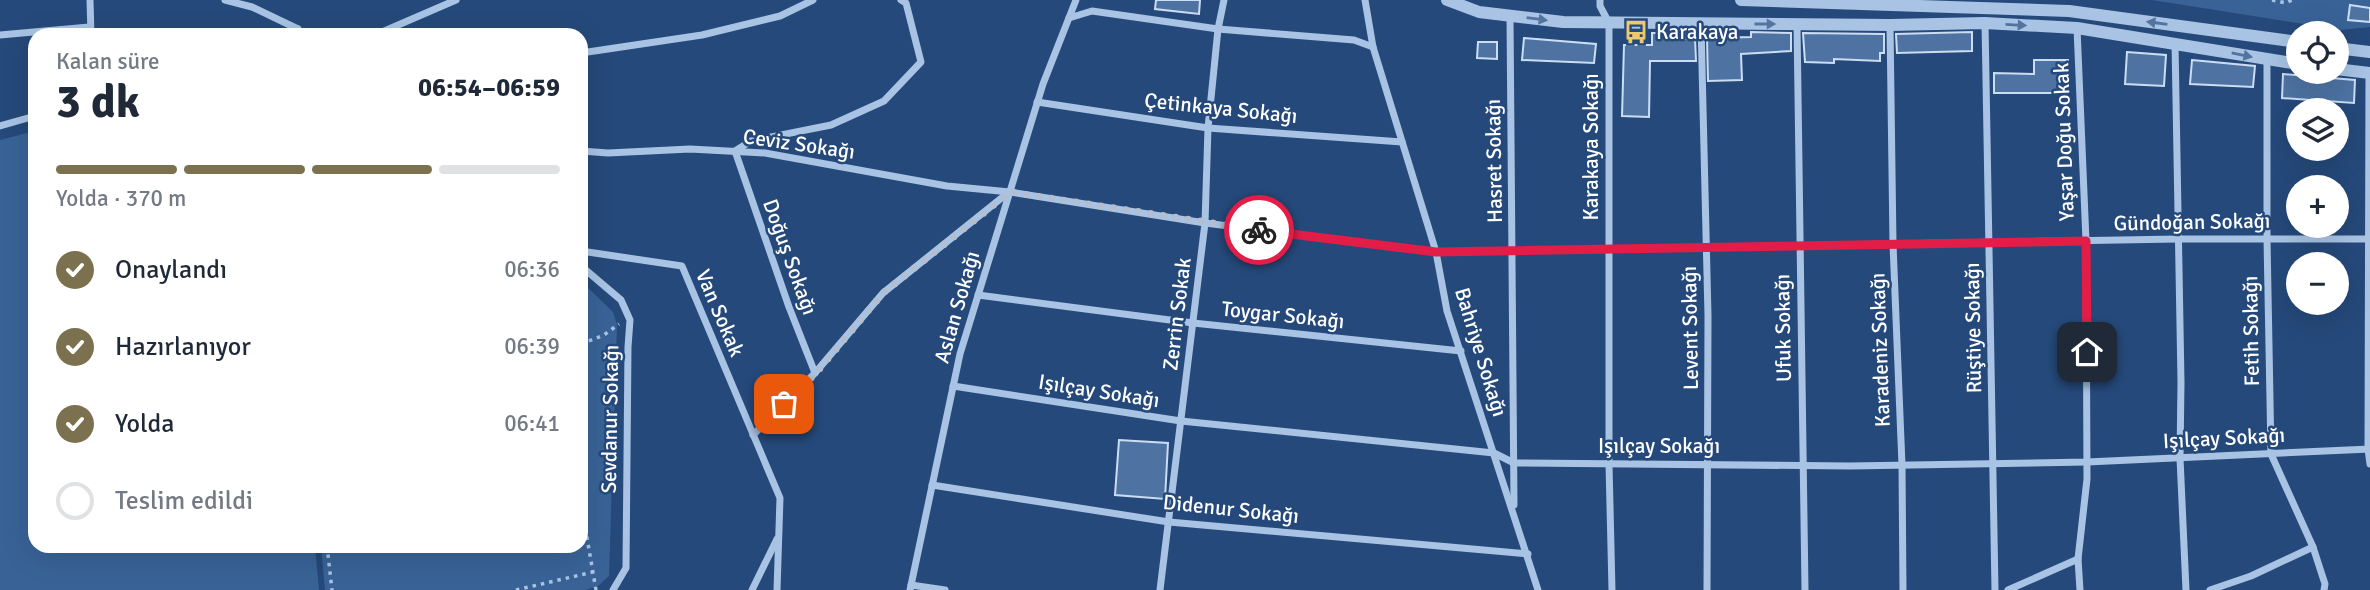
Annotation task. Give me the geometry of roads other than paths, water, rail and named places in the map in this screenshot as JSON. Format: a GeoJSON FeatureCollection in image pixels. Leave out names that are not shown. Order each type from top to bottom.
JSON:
{"type":"FeatureCollection","features":[{"type":"Feature","properties":{"kind":"street"},"geometry":{"type":"LineString","coordinates":[[90,0],[90,28]]}},
{"type":"Feature","properties":{"kind":"street"},"geometry":{"type":"LineString","coordinates":[[225,0],[253,7],[292,28]]}},
{"type":"Feature","properties":{"kind":"street"},"geometry":{"type":"LineString","coordinates":[[391,28],[456,0]]}},
{"type":"Feature","properties":{"kind":"street"},"geometry":{"type":"LineString","coordinates":[[588,52],[702,35],[780,16],[813,0]]}},
{"type":"Feature","properties":{"kind":"street"},"geometry":{"type":"LineString","coordinates":[[734,151],[751,141],[831,125],[884,101],[921,62],[905,3],[901,0]]}},
{"type":"Feature","properties":{"kind":"street","name":"Aslan Sokağı"},"geometry":{"type":"LineString","coordinates":[[911,588],[960,354],[1037,102],[1076,0]]}},
{"type":"Feature","properties":{"kind":"street","name":"Zerrin Sokak"},"geometry":{"type":"LineString","coordinates":[[1160,590],[1205,223],[1208,128],[1218,29],[1224,0]]}},
{"type":"Feature","properties":{"kind":"street","name":"Bahriye Sokağı"},"geometry":{"type":"LineString","coordinates":[[1365,0],[1373,47],[1436,252],[1447,311],[1538,590]]}},
{"type":"Feature","properties":{"kind":"street"},"geometry":{"type":"LineString","coordinates":[[1447,0],[1479,12],[1563,22],[1890,25],[1985,23],[2077,28],[2286,62]]}},
{"type":"Feature","properties":{"kind":"street","name":"Karakaya Sokağı"},"geometry":{"type":"LineString","coordinates":[[1600,0],[1608,23],[1609,464],[1612,590]]}},
{"type":"Feature","properties":{"kind":"street"},"geometry":{"type":"LineString","coordinates":[[1741,0],[2069,11],[2286,40]]}},
{"type":"Feature","properties":{"kind":"street"},"geometry":{"type":"LineString","coordinates":[[1069,18],[1093,11],[1218,29],[1353,40],[1373,47]]}},
{"type":"Feature","properties":{"kind":"street","name":"Hasret Sokağı"},"geometry":{"type":"LineString","coordinates":[[1510,16],[1515,515]]}},
{"type":"Feature","properties":{"kind":"street","name":"Levent Sokağı"},"geometry":{"type":"LineString","coordinates":[[1701,23],[1706,248],[1707,590]]}},
{"type":"Feature","properties":{"kind":"street","name":"Rüştiye Sokağı"},"geometry":{"type":"LineString","coordinates":[[1985,23],[1995,590]]}},
{"type":"Feature","properties":{"kind":"street","name":"Ufuk Sokağı"},"geometry":{"type":"LineString","coordinates":[[1797,24],[1805,590]]}},
{"type":"Feature","properties":{"kind":"street","name":"Karadeniz Sokağı"},"geometry":{"type":"LineString","coordinates":[[1890,25],[1903,590]]}},
{"type":"Feature","properties":{"kind":"street","name":"Yaşar Doğu Sokak"},"geometry":{"type":"LineString","coordinates":[[2077,28],[2086,241],[2087,462],[2078,559],[2080,590]]}},
{"type":"Feature","properties":{"kind":"street"},"geometry":{"type":"LineString","coordinates":[[0,35],[28,34]]}},
{"type":"Feature","properties":{"kind":"street"},"geometry":{"type":"LineString","coordinates":[[2175,43],[2180,458],[2186,590]]}},
{"type":"Feature","properties":{"kind":"street"},"geometry":{"type":"LineString","coordinates":[[2349,50],[2370,52]]}},
{"type":"Feature","properties":{"kind":"street","name":"Fetih Sokağı"},"geometry":{"type":"LineString","coordinates":[[2267,60],[2271,454],[2313,547],[2325,584],[2324,590]]}},
{"type":"Feature","properties":{"kind":"street"},"geometry":{"type":"LineString","coordinates":[[2349,71],[2369,73],[2370,464]]}},
{"type":"Feature","properties":{"kind":"street","name":"Çetinkaya Sokağı"},"geometry":{"type":"LineString","coordinates":[[1037,102],[1208,128],[1402,142]]}},
{"type":"Feature","properties":{"kind":"street"},"geometry":{"type":"LineString","coordinates":[[0,125],[28,118]]}},
{"type":"Feature","properties":{"kind":"street","name":"Ceviz Sokağı"},"geometry":{"type":"LineString","coordinates":[[588,152],[690,149],[765,153],[947,186],[1010,192]]}},
{"type":"Feature","properties":{"kind":"street","name":"Doğuş Sokağı"},"geometry":{"type":"LineString","coordinates":[[734,151],[789,307],[816,373]]}},
{"type":"Feature","properties":{"kind":"street"},"geometry":{"type":"LineString","coordinates":[[753,435],[816,373],[883,293],[1010,192]]}},
{"type":"Feature","properties":{"kind":"street","name":"Gündoğan Sokağı"},"geometry":{"type":"LineString","coordinates":[[1010,192],[1205,223],[1436,252],[2178,239],[2369,239]]}},
{"type":"Feature","properties":{"kind":"street","name":"Van Sokak"},"geometry":{"type":"LineString","coordinates":[[588,252],[682,266],[780,498],[778,590]]}},
{"type":"Feature","properties":{"kind":"street","name":"Sevdanur Sokağı"},"geometry":{"type":"LineString","coordinates":[[588,272],[621,300],[630,320],[626,568],[613,590]]}},
{"type":"Feature","properties":{"kind":"street","name":"Toygar Sokağı"},"geometry":{"type":"LineString","coordinates":[[978,295],[1193,324],[1461,351]]}},
{"type":"Feature","properties":{"kind":"street","name":"Işılçay Sokağı"},"geometry":{"type":"LineString","coordinates":[[953,386],[1181,421],[1494,453],[1514,463],[1992,464],[2369,449]]}},
{"type":"Feature","properties":{"kind":"street","name":"Didenur Sokağı"},"geometry":{"type":"LineString","coordinates":[[932,485],[1169,522],[1528,554]]}},
{"type":"Feature","properties":{"kind":"street"},"geometry":{"type":"LineString","coordinates":[[752,590],[779,535]]}},
{"type":"Feature","properties":{"kind":"street"},"geometry":{"type":"LineString","coordinates":[[2210,590],[2251,576],[2313,547]]}},
{"type":"Feature","properties":{"kind":"street"},"geometry":{"type":"LineString","coordinates":[[2008,590],[2078,559]]}},
{"type":"Feature","properties":{"kind":"street"},"geometry":{"type":"LineString","coordinates":[[911,588],[945,590]]}},
{"type":"Feature","properties":{"kind":"place","name":"Karakaya"},"geometry":{"type":"Point","coordinates":[1636,32]}}]}
